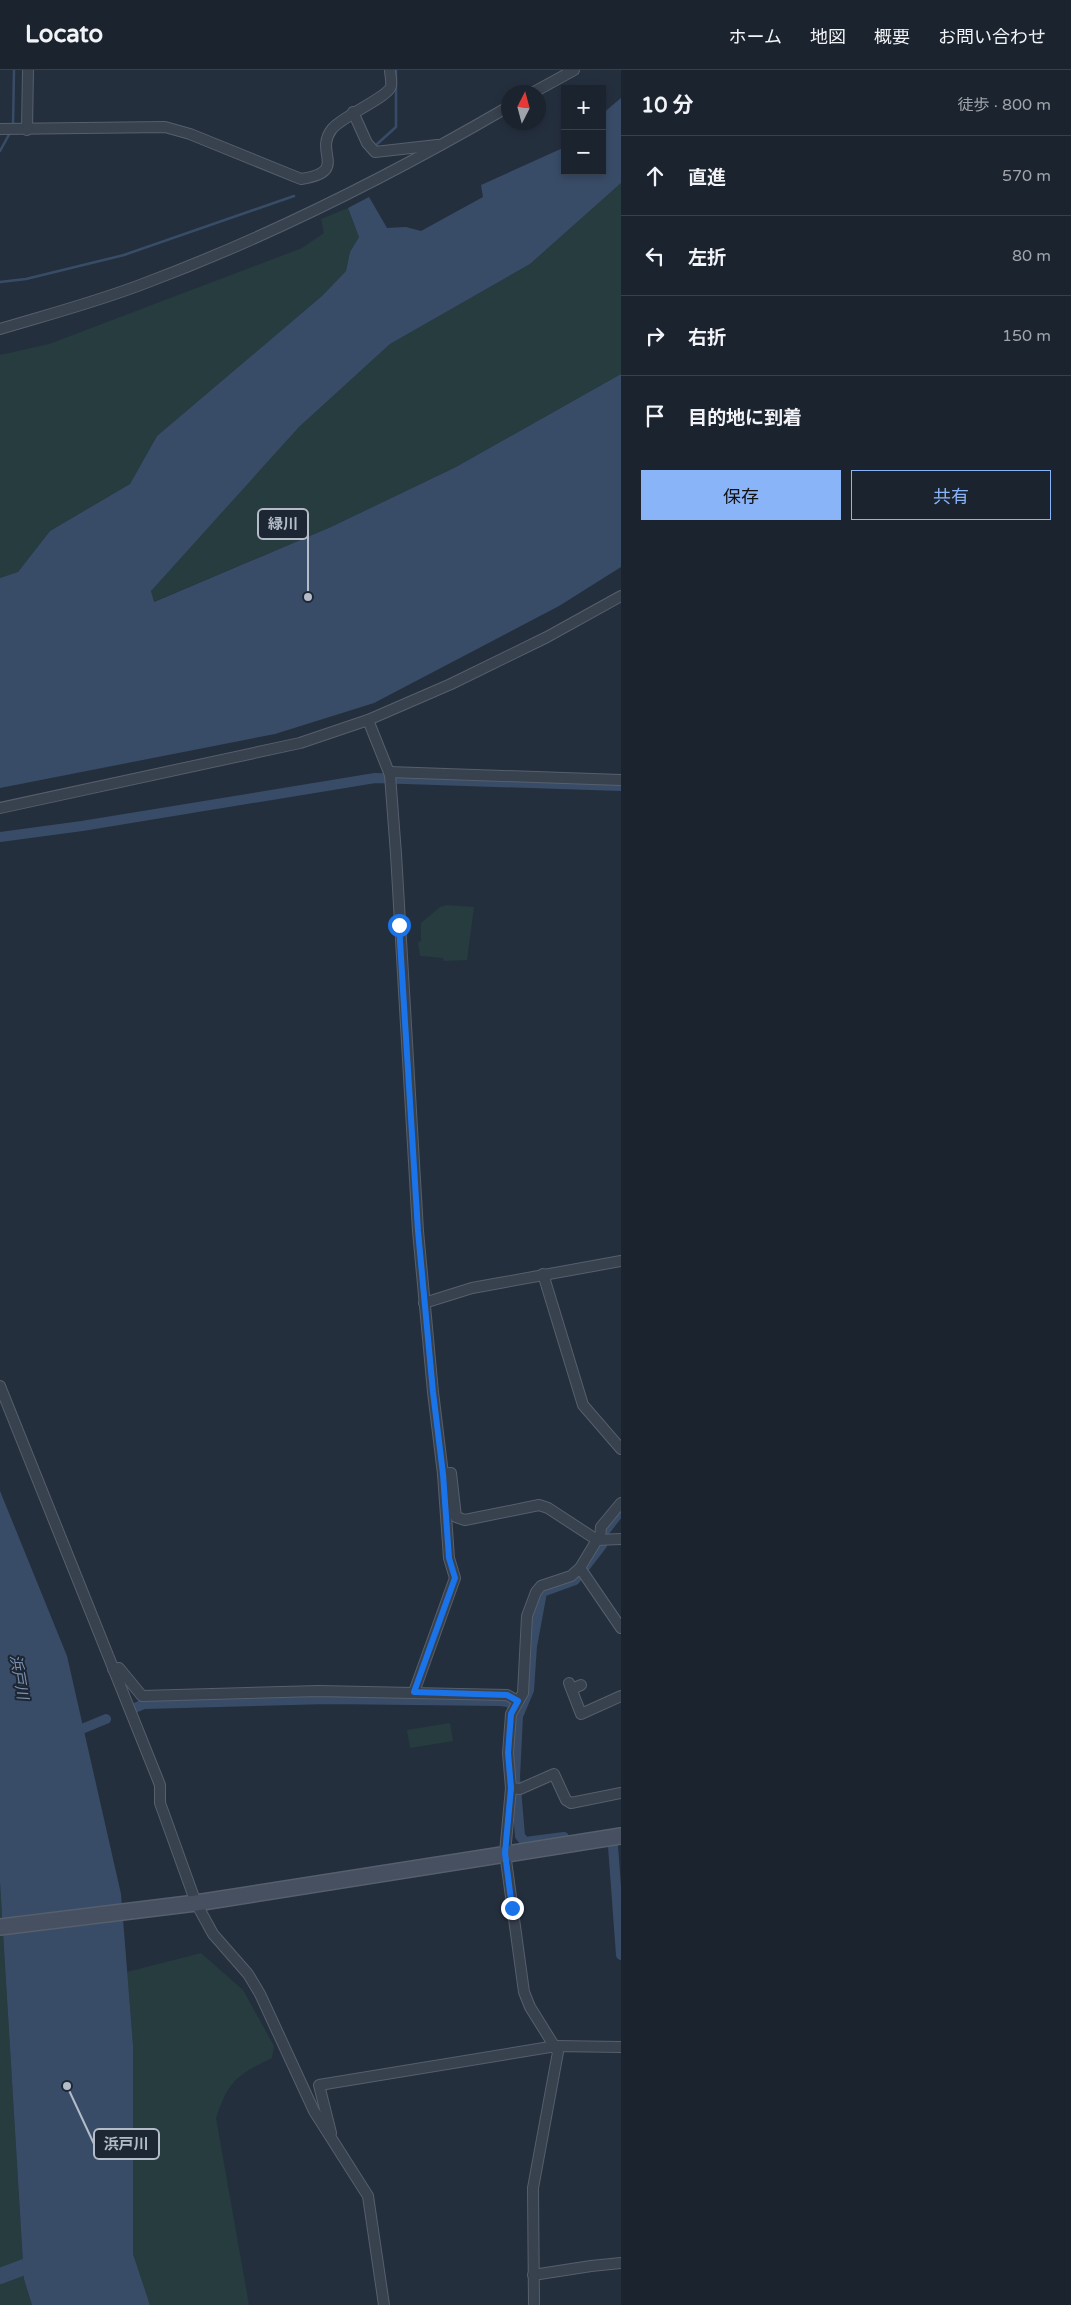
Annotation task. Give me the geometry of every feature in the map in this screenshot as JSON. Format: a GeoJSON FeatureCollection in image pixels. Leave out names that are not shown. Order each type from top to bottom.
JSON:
{"type":"FeatureCollection","features":[{"type":"Feature","properties":{"kind":"street"},"geometry":{"type":"LineString","coordinates":[[27,130],[28,70]]}},
{"type":"Feature","properties":{"kind":"street"},"geometry":{"type":"LineString","coordinates":[[0,129],[165,127],[301,179],[315,177],[327,170],[329,163],[325,146],[332,129],[352,112],[387,93],[391,87],[390,70]]}},
{"type":"Feature","properties":{"kind":"street"},"geometry":{"type":"LineString","coordinates":[[546,85],[574,70]]}},
{"type":"Feature","properties":{"kind":"street"},"geometry":{"type":"LineString","coordinates":[[0,329],[147,283],[240,245],[372,183],[501,111]]}},
{"type":"Feature","properties":{"kind":"street"},"geometry":{"type":"LineString","coordinates":[[352,112],[367,143],[374,152],[445,143]]}},
{"type":"Feature","properties":{"kind":"street"},"geometry":{"type":"LineString","coordinates":[[0,808],[300,743],[368,720],[451,684],[548,637],[621,596]]}},
{"type":"Feature","properties":{"kind":"street"},"geometry":{"type":"LineString","coordinates":[[368,720],[390,777],[413,1160],[424,1303],[443,1474],[449,1558],[455,1581],[414,1692]]}},
{"type":"Feature","properties":{"kind":"street"},"geometry":{"type":"LineString","coordinates":[[390,777],[621,780]]}},
{"type":"Feature","properties":{"kind":"street"},"geometry":{"type":"LineString","coordinates":[[424,1303],[472,1288],[621,1261]]}},
{"type":"Feature","properties":{"kind":"street"},"geometry":{"type":"LineString","coordinates":[[542,1274],[583,1405],[621,1449]]}},
{"type":"Feature","properties":{"kind":"street"},"geometry":{"type":"LineString","coordinates":[[0,1386],[160,1784],[160,1803],[190,1903],[213,1934],[248,1974],[260,1994],[314,2111],[368,2196],[384,2305]]}},
{"type":"Feature","properties":{"kind":"street"},"geometry":{"type":"LineString","coordinates":[[443,1474],[451,1473],[456,1516],[465,1520],[539,1506],[548,1508],[599,1539],[621,1539]]}},
{"type":"Feature","properties":{"kind":"street"},"geometry":{"type":"LineString","coordinates":[[534,2305],[533,2188],[558,2052],[530,2007],[524,1992],[505,1853],[515,1788],[508,1753],[511,1714],[523,1693],[528,1616],[536,1592],[540,1586],[583,1570],[599,1539],[601,1527],[621,1503]]}},
{"type":"Feature","properties":{"kind":"street"},"geometry":{"type":"LineString","coordinates":[[583,1570],[621,1628]]}},
{"type":"Feature","properties":{"kind":"street"},"geometry":{"type":"LineString","coordinates":[[113,1669],[119,1668],[142,1696],[319,1691],[414,1692],[507,1695],[516,1705]]}},
{"type":"Feature","properties":{"kind":"street"},"geometry":{"type":"LineString","coordinates":[[574,1686],[581,1714],[621,1696]]}},
{"type":"Feature","properties":{"kind":"street"},"geometry":{"type":"LineString","coordinates":[[515,1788],[554,1774],[566,1800],[571,1802],[621,1793]]}},
{"type":"Feature","properties":{"kind":"street"},"geometry":{"type":"LineString","coordinates":[[0,1927],[190,1903],[621,1836]]}},
{"type":"Feature","properties":{"kind":"street"},"geometry":{"type":"LineString","coordinates":[[332,2141],[319,2085],[556,2046],[621,2047]]}},
{"type":"Feature","properties":{"kind":"street"},"geometry":{"type":"LineString","coordinates":[[533,2276],[621,2263]]}},
{"type":"Feature","properties":{"kind":"green space"},"geometry":{"type":"Polygon","coordinates":[[[621,183],[621,374],[456,467],[331,527],[153,602],[151,590],[299,427],[390,344],[530,264],[621,183]]]}},
{"type":"Feature","properties":{"kind":"green space"},"geometry":{"type":"Polygon","coordinates":[[[348,208],[359,237],[350,252],[346,271],[322,296],[157,436],[130,484],[50,531],[18,572],[0,578],[0,355],[49,344],[302,248],[324,233],[321,219],[348,208]]]}},
{"type":"Feature","properties":{"kind":"green space"},"geometry":{"type":"Polygon","coordinates":[[[447,905],[474,907],[467,960],[444,961],[443,958],[420,956],[418,942],[421,941],[421,923],[440,907],[447,905]]]}},
{"type":"Feature","properties":{"kind":"green space"},"geometry":{"type":"Polygon","coordinates":[[[450,1723],[453,1741],[410,1748],[407,1730],[450,1723]]]}},
{"type":"Feature","properties":{"kind":"green space"},"geometry":{"type":"Polygon","coordinates":[[[0,1882],[24,2279],[32,2305],[0,2305],[0,1882]]]}},
{"type":"Feature","properties":{"kind":"green space"},"geometry":{"type":"Polygon","coordinates":[[[201,1953],[243,1990],[274,2046],[272,2058],[242,2074],[230,2087],[216,2118],[249,2305],[150,2305],[133,2254],[133,2045],[127,1972],[201,1953]]]}},
{"type":"Feature","properties":{"kind":"water"},"geometry":{"type":"Polygon","coordinates":[[[621,98],[621,183],[530,264],[390,344],[299,427],[151,591],[154,602],[331,527],[456,467],[621,374],[621,567],[559,606],[374,703],[275,734],[0,788],[0,578],[18,572],[50,531],[130,484],[157,436],[322,296],[346,271],[350,252],[359,237],[348,208],[369,197],[387,228],[406,227],[421,231],[483,197],[481,185],[561,149],[561,175],[606,175],[606,111],[621,98]]]}},
{"type":"Feature","properties":{"kind":"water"},"geometry":{"type":"Polygon","coordinates":[[[0,1491],[67,1656],[121,1894],[133,2045],[133,2254],[150,2305],[32,2305],[24,2279],[0,1882],[0,1491]]]}},
{"type":"Feature","properties":{"kind":"waterway"},"geometry":{"type":"LineString","coordinates":[[13,126],[14,70]]}},
{"type":"Feature","properties":{"kind":"waterway"},"geometry":{"type":"LineString","coordinates":[[376,145],[396,127],[396,70]]}},
{"type":"Feature","properties":{"kind":"waterway"},"geometry":{"type":"LineString","coordinates":[[0,151],[11,131]]}},
{"type":"Feature","properties":{"kind":"waterway"},"geometry":{"type":"LineString","coordinates":[[0,282],[26,279],[124,255],[294,196]]}},
{"type":"Feature","properties":{"kind":"waterway"},"geometry":{"type":"LineString","coordinates":[[0,837],[82,826],[375,778],[621,786]]}},
{"type":"Feature","properties":{"kind":"waterway"},"geometry":{"type":"LineString","coordinates":[[605,1531],[621,1510]]}},
{"type":"Feature","properties":{"kind":"waterway"},"geometry":{"type":"LineString","coordinates":[[564,1837],[525,1842],[520,1836],[515,1777],[518,1716],[529,1690],[532,1646],[542,1592],[575,1580],[602,1545]]}},
{"type":"Feature","properties":{"kind":"waterway"},"geometry":{"type":"LineString","coordinates":[[137,1707],[144,1704],[328,1699],[500,1701],[508,1702],[520,1711]]}},
{"type":"Feature","properties":{"kind":"waterway"},"geometry":{"type":"LineString","coordinates":[[72,1733],[106,1719]]}},
{"type":"Feature","properties":{"kind":"waterway"},"geometry":{"type":"LineString","coordinates":[[613,1846],[621,1955]]}},
{"type":"Feature","properties":{"kind":"waterway"},"geometry":{"type":"LineString","coordinates":[[0,2276],[43,2260]]}},
{"type":"Feature","properties":{"kind":"place","name":"緑川"},"geometry":{"type":"Point","coordinates":[308,597]}},
{"type":"Feature","properties":{"kind":"place","name":"浜戸川"},"geometry":{"type":"Point","coordinates":[67,2086]}},
{"type":"Feature","properties":{"kind":"route"},"geometry":{"type":"LineString","coordinates":[[399,925],[418,1231],[433,1392],[443,1474],[449,1558],[455,1578],[414,1692],[507,1695],[518,1701],[511,1714],[508,1753],[511,1788],[505,1853],[512,1908]]}}]}
